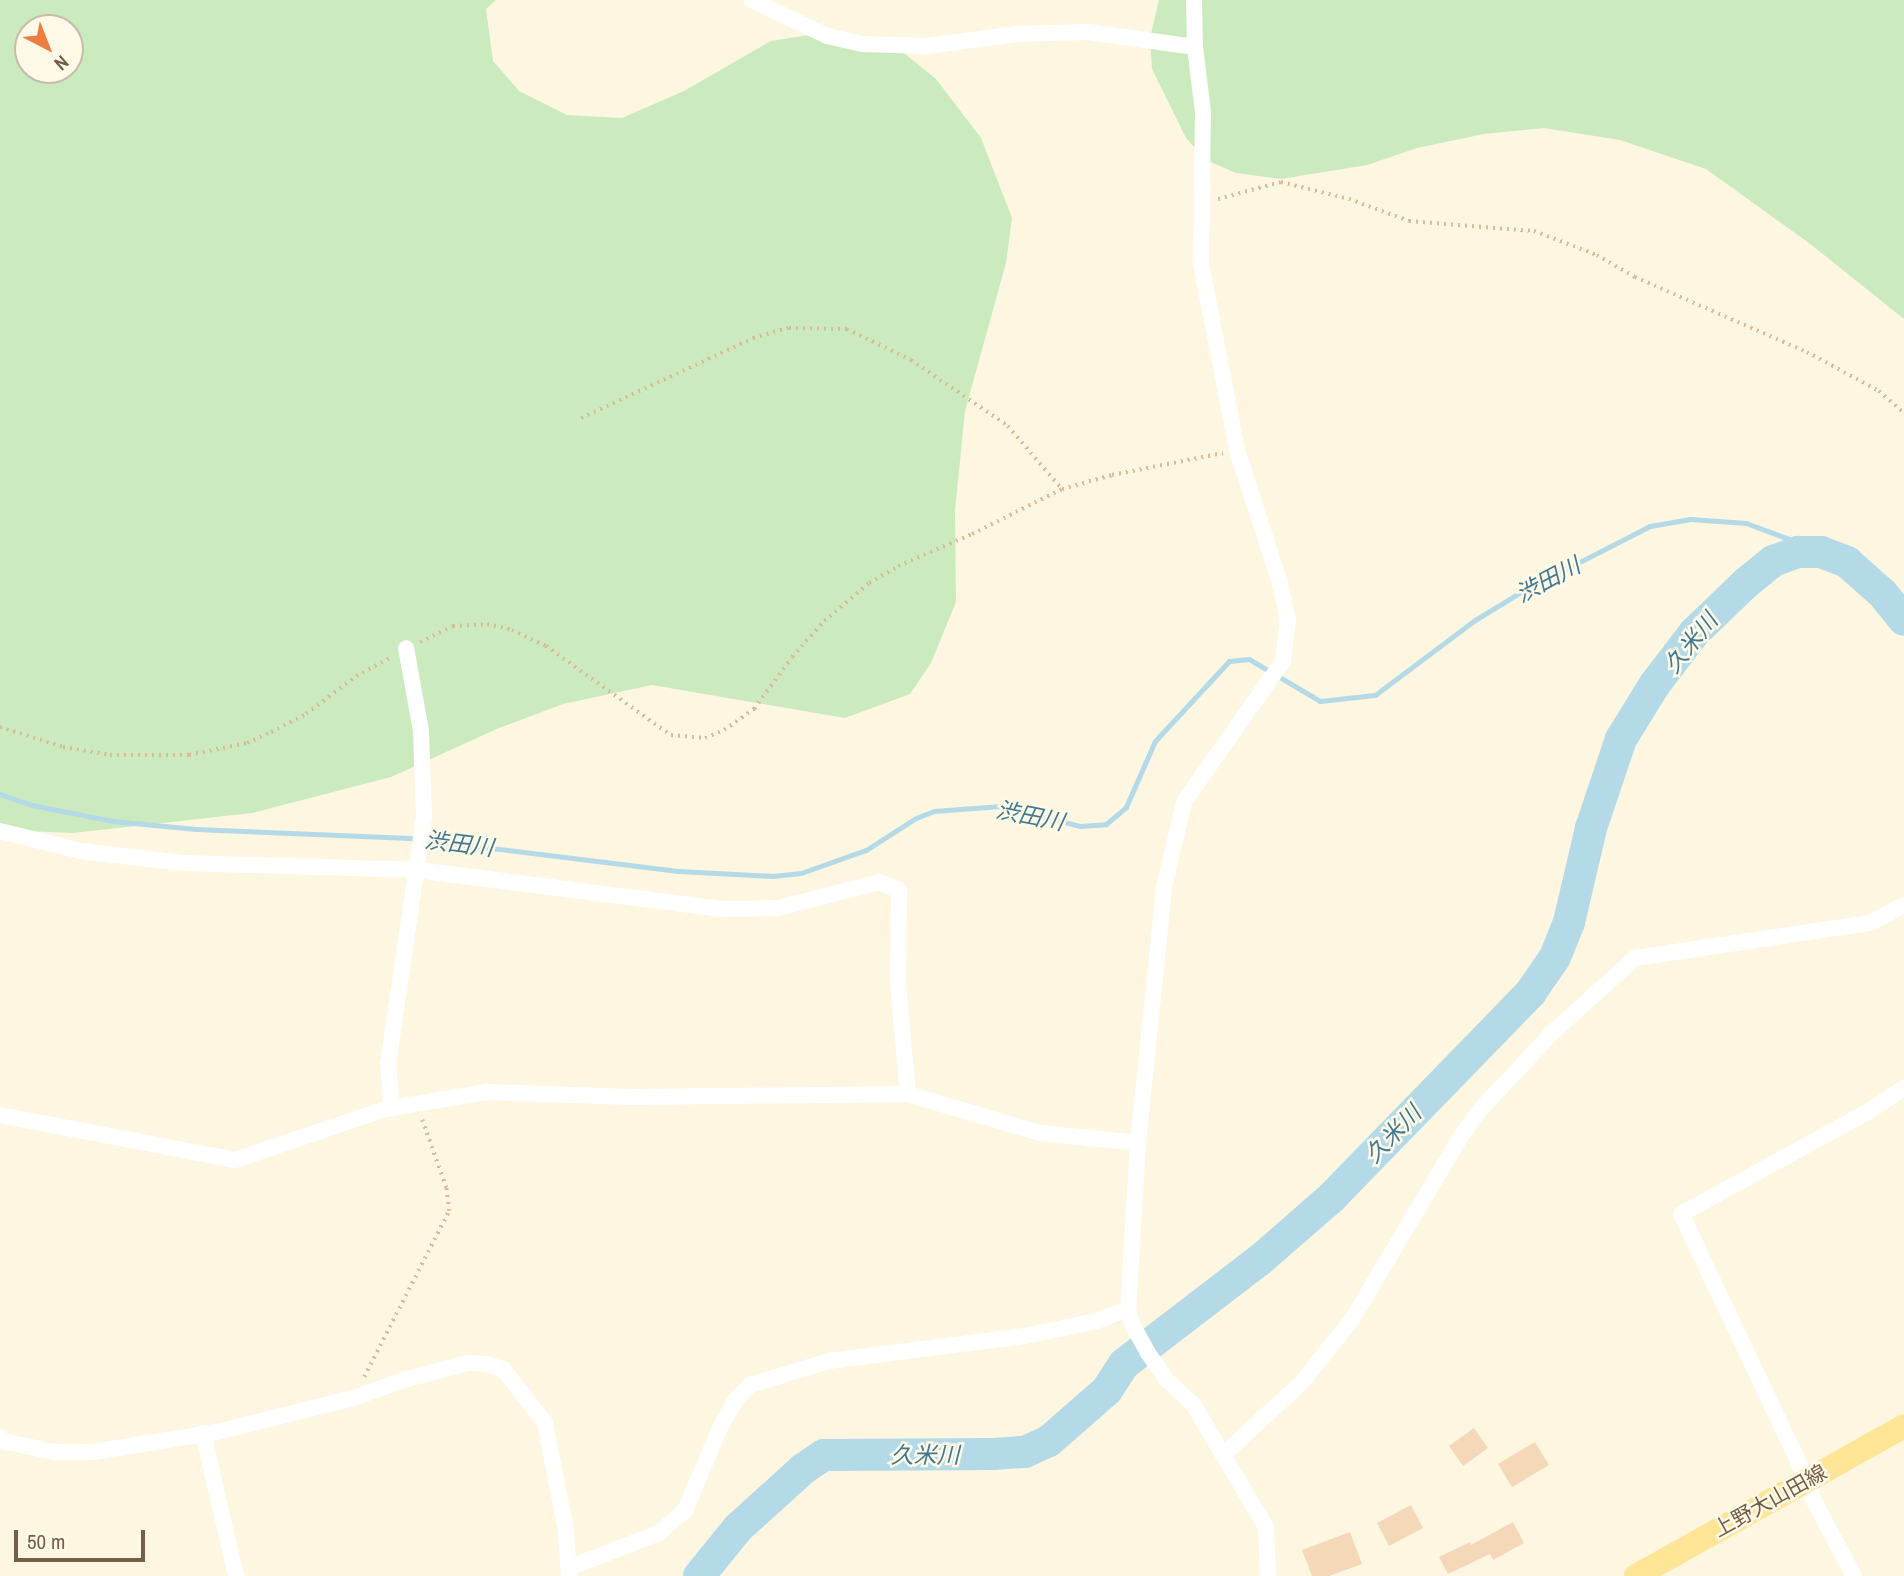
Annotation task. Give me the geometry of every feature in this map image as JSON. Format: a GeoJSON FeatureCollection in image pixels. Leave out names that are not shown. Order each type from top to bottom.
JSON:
{"type":"FeatureCollection","features":[{"type":"Feature","properties":{"kind":"main road","name":"上野大山田線"},"geometry":{"type":"LineString","coordinates":[[1636,1576],[1904,1426]]}},
{"type":"Feature","properties":{"kind":"street"},"geometry":{"type":"LineString","coordinates":[[752,0],[827,36],[863,44],[927,46],[1017,34],[1088,32],[1195,47]]}},
{"type":"Feature","properties":{"kind":"street"},"geometry":{"type":"LineString","coordinates":[[1194,0],[1195,47],[1203,112],[1201,264],[1237,450],[1280,583],[1288,620],[1283,661],[1269,685],[1184,802],[1164,888],[1138,1143],[1130,1316],[1166,1379],[1193,1404],[1266,1527],[1268,1576]]}},
{"type":"Feature","properties":{"kind":"street"},"geometry":{"type":"LineString","coordinates":[[392,1108],[388,1064],[424,816],[421,731],[407,648]]}},
{"type":"Feature","properties":{"kind":"street"},"geometry":{"type":"LineString","coordinates":[[0,831],[80,851],[183,863],[418,864],[721,909],[778,908],[879,882],[899,890],[898,983],[908,1094]]}},
{"type":"Feature","properties":{"kind":"street"},"geometry":{"type":"LineString","coordinates":[[1223,1455],[1302,1382],[1353,1318],[1454,1147],[1480,1111],[1552,1032],[1635,958],[1870,923],[1904,905]]}},
{"type":"Feature","properties":{"kind":"street"},"geometry":{"type":"LineString","coordinates":[[1854,1576],[1813,1499],[1807,1480],[1681,1214],[1869,1111],[1904,1088]]}},
{"type":"Feature","properties":{"kind":"street"},"geometry":{"type":"LineString","coordinates":[[0,1115],[235,1160],[392,1108],[486,1092],[631,1097],[908,1094],[1040,1133],[1138,1143]]}},
{"type":"Feature","properties":{"kind":"street"},"geometry":{"type":"LineString","coordinates":[[4,1444],[54,1452],[93,1452],[203,1433],[353,1398],[407,1378],[468,1363],[503,1370],[545,1423],[566,1531],[569,1572],[659,1533],[685,1510],[720,1428],[737,1399],[750,1385],[829,1361],[1025,1336],[1130,1316]]}},
{"type":"Feature","properties":{"kind":"street"},"geometry":{"type":"LineString","coordinates":[[203,1433],[236,1576]]}},
{"type":"Feature","properties":{"kind":"path"},"geometry":{"type":"LineString","coordinates":[[1203,203],[1281,183],[1349,199],[1409,221],[1534,231],[1597,255],[1635,277],[1807,352],[1879,391],[1904,413]]}},
{"type":"Feature","properties":{"kind":"path"},"geometry":{"type":"LineString","coordinates":[[581,418],[753,338],[789,328],[847,329],[911,360],[1008,426],[1062,489]]}},
{"type":"Feature","properties":{"kind":"path"},"geometry":{"type":"LineString","coordinates":[[0,727],[62,747],[110,755],[189,755],[247,743],[306,714],[356,676],[407,648],[453,626],[487,624],[512,630],[546,646],[671,735],[705,738],[724,730],[754,709],[792,657],[824,621],[869,583],[919,555],[972,534],[1062,489],[1112,475],[1237,450]]}},
{"type":"Feature","properties":{"kind":"path"},"geometry":{"type":"LineString","coordinates":[[353,1398],[449,1211],[446,1188],[417,1104]]}},
{"type":"Feature","properties":{"kind":"green space"},"geometry":{"type":"Polygon","coordinates":[[[0,0],[496,0],[486,9],[493,61],[519,91],[567,115],[622,118],[684,91],[771,41],[834,31],[889,41],[936,79],[981,138],[1012,218],[1006,263],[965,411],[955,511],[956,602],[931,663],[910,694],[845,718],[652,685],[563,704],[499,728],[391,777],[252,813],[73,833],[0,830],[0,0]]]}},
{"type":"Feature","properties":{"kind":"green space"},"geometry":{"type":"Polygon","coordinates":[[[1159,0],[1904,0],[1904,319],[1809,243],[1706,169],[1620,140],[1544,128],[1484,134],[1417,148],[1367,165],[1281,179],[1236,173],[1206,160],[1186,138],[1152,69],[1150,38],[1159,0]]]}},
{"type":"Feature","properties":{"kind":"building"},"geometry":{"type":"Polygon","coordinates":[[[1474,1428],[1488,1448],[1463,1466],[1449,1446],[1474,1428]]]}},
{"type":"Feature","properties":{"kind":"building"},"geometry":{"type":"Polygon","coordinates":[[[1535,1442],[1549,1465],[1512,1487],[1498,1464],[1535,1442]]]}},
{"type":"Feature","properties":{"kind":"building"},"geometry":{"type":"Polygon","coordinates":[[[1411,1505],[1423,1528],[1389,1546],[1377,1523],[1411,1505]]]}},
{"type":"Feature","properties":{"kind":"building"},"geometry":{"type":"Polygon","coordinates":[[[1513,1522],[1524,1543],[1493,1560],[1490,1554],[1448,1574],[1439,1557],[1470,1542],[1471,1545],[1513,1522]]]}},
{"type":"Feature","properties":{"kind":"building"},"geometry":{"type":"Polygon","coordinates":[[[1350,1532],[1362,1564],[1329,1576],[1312,1576],[1302,1550],[1350,1532]]]}},
{"type":"Feature","properties":{"kind":"waterway","name":"渋田川"},"geometry":{"type":"LineString","coordinates":[[0,794],[32,805],[113,821],[196,829],[410,838],[678,871],[773,876],[801,873],[866,850],[916,818],[934,811],[1001,806],[1080,826],[1106,824],[1126,807],[1155,741],[1229,661],[1249,659],[1320,701],[1375,695],[1475,620],[1519,593],[1650,526],[1690,519],[1746,523],[1789,539],[1798,552]]}},
{"type":"Feature","properties":{"kind":"waterway","name":"久米川"},"geometry":{"type":"LineString","coordinates":[[699,1576],[738,1528],[803,1469],[824,1455],[993,1454],[1025,1452],[1049,1441],[1107,1390],[1124,1364],[1261,1259],[1331,1198],[1531,992],[1555,957],[1569,922],[1591,828],[1621,739],[1655,684],[1694,633],[1773,561],[1798,552],[1821,552],[1847,562],[1883,594],[1904,620]]}}]}
